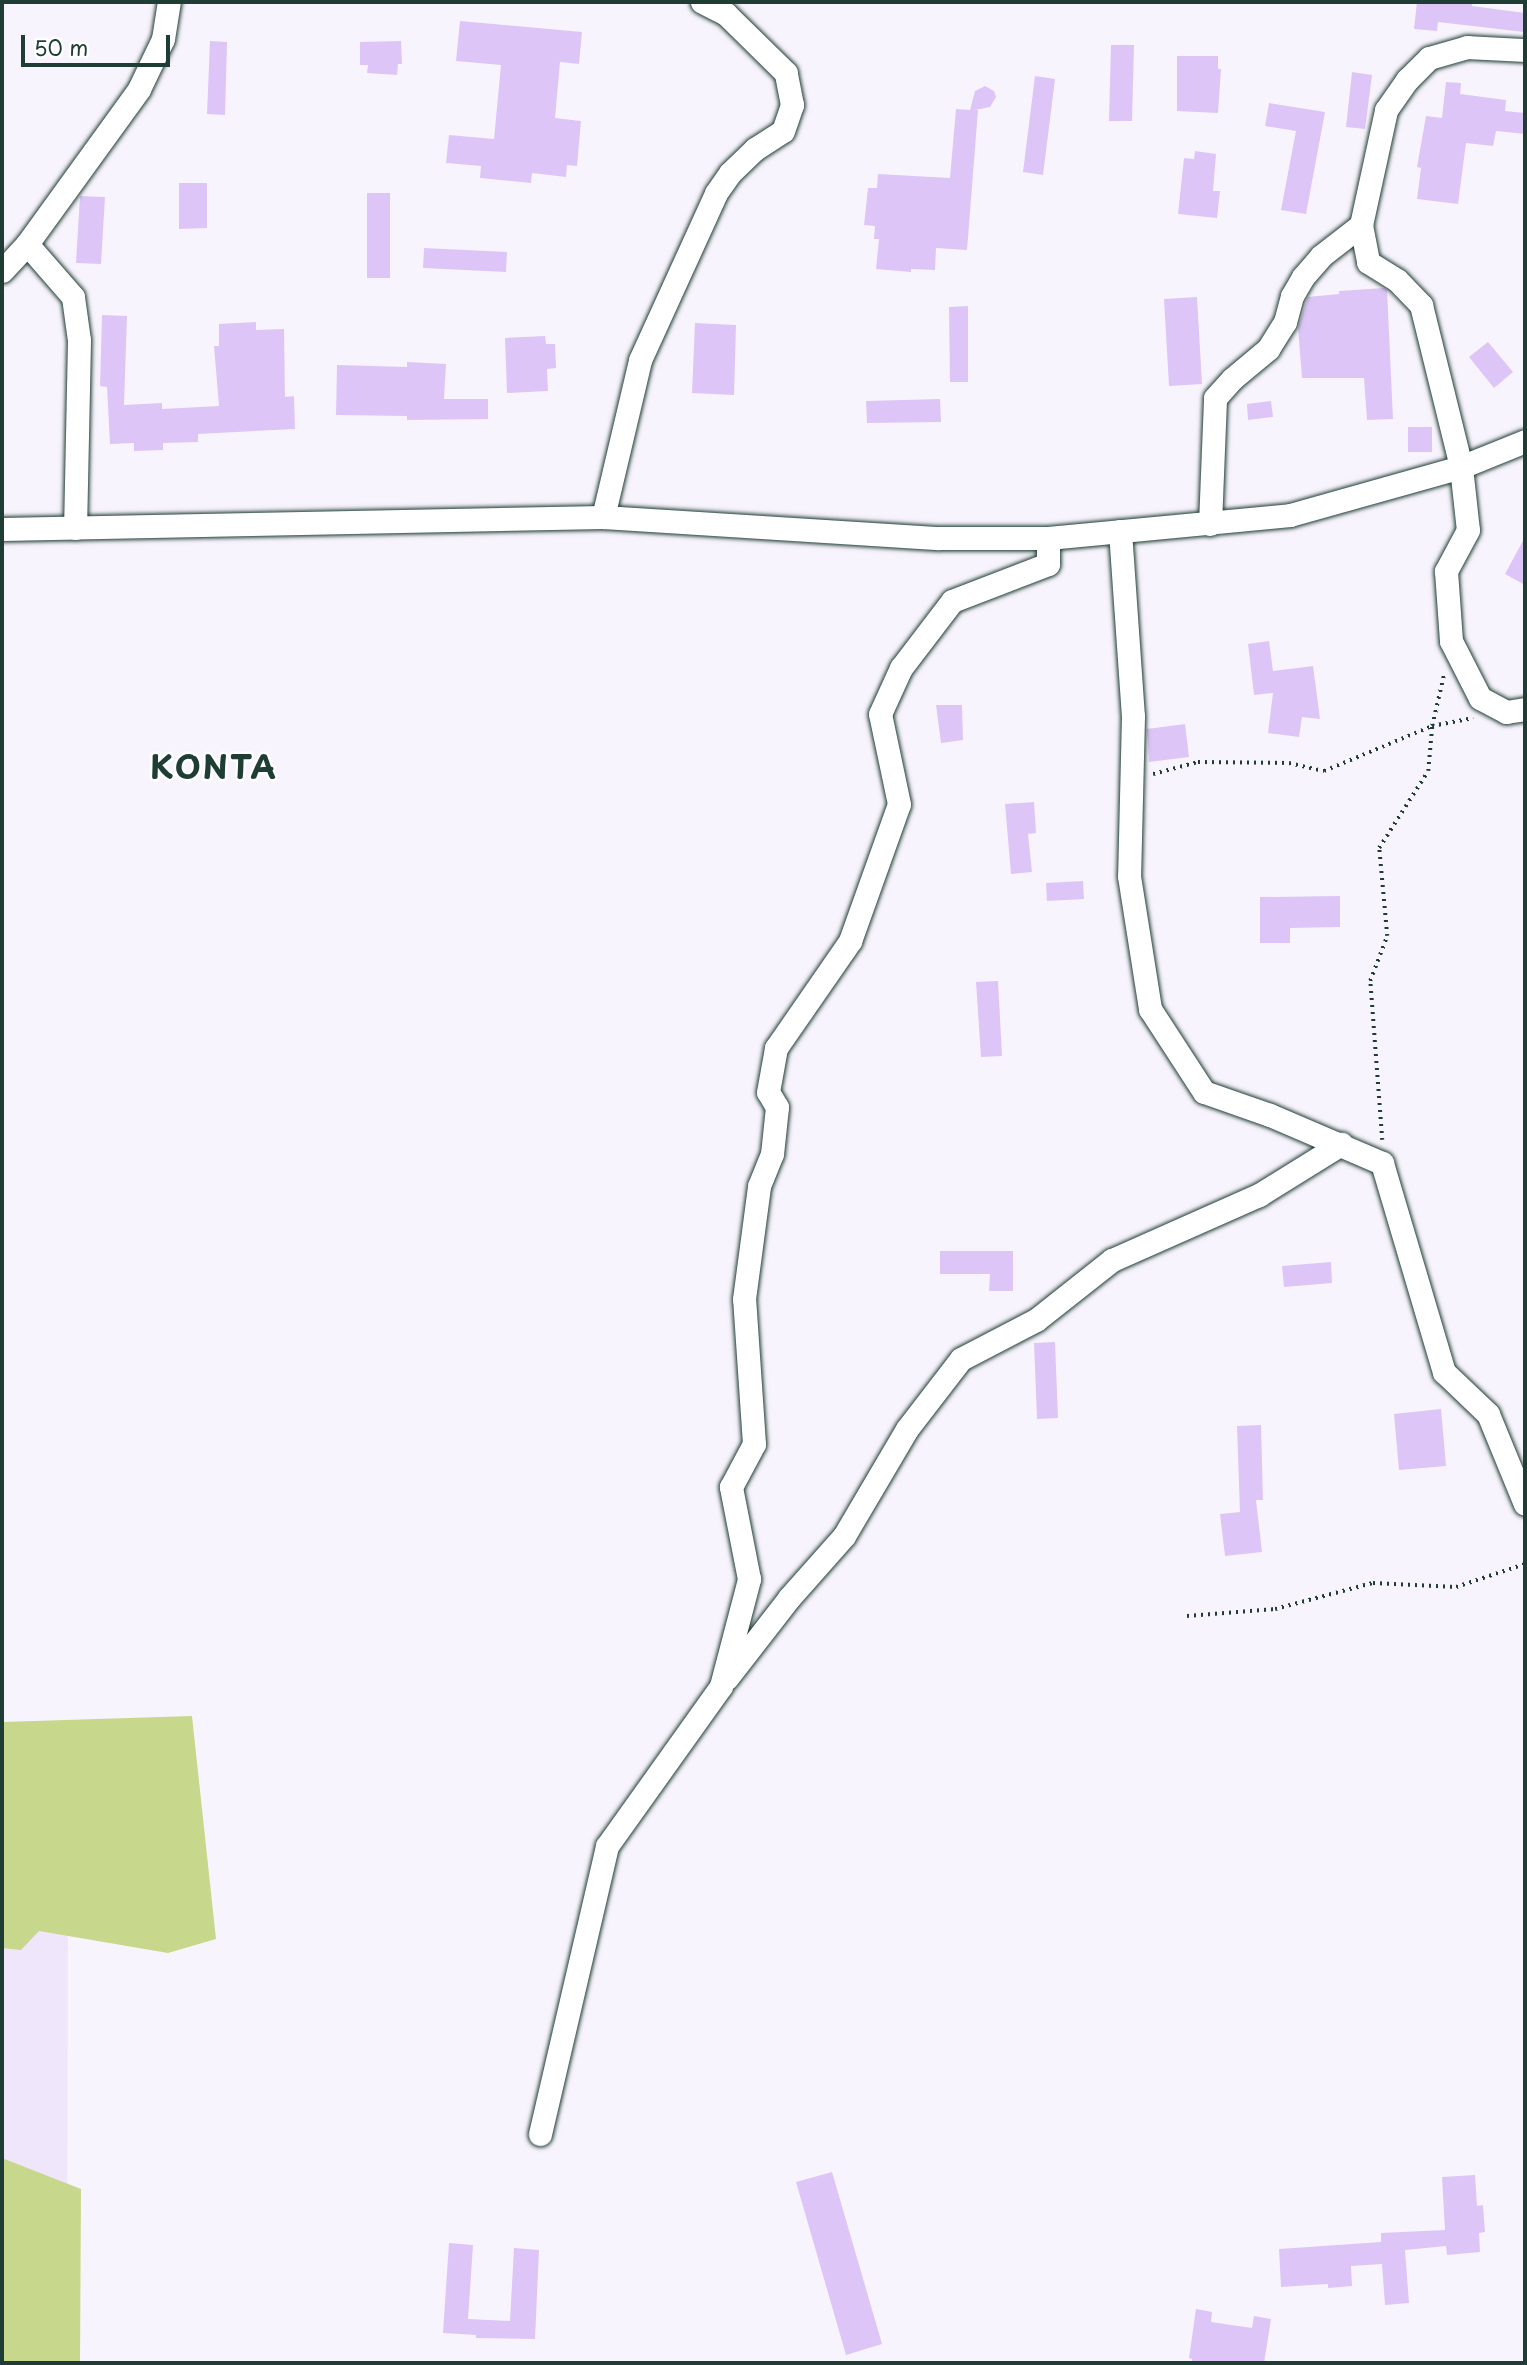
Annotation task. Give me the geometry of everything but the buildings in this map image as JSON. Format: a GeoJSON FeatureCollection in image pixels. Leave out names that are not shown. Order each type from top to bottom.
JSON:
{"type":"FeatureCollection","features":[{"type":"Feature","properties":{"kind":"street"},"geometry":{"type":"LineString","coordinates":[[2,271],[27,244],[139,89],[163,39],[169,2]]}},
{"type":"Feature","properties":{"kind":"street"},"geometry":{"type":"LineString","coordinates":[[603,517],[640,360],[716,193],[730,173],[755,149],[783,131],[792,106],[786,73],[726,14],[702,2]]}},
{"type":"Feature","properties":{"kind":"street"},"geometry":{"type":"LineString","coordinates":[[1516,710],[1480,698],[1451,641],[1446,571],[1468,530],[1461,467],[1421,304],[1397,280],[1367,262],[1361,225],[1386,110],[1407,79],[1429,58],[1466,47],[1525,50]]}},
{"type":"Feature","properties":{"kind":"street"},"geometry":{"type":"LineString","coordinates":[[1210,524],[1215,398],[1232,379],[1268,349],[1284,321],[1292,296],[1303,277],[1321,256],[1361,225]]}},
{"type":"Feature","properties":{"kind":"street"},"geometry":{"type":"LineString","coordinates":[[27,244],[73,297],[79,340],[75,528]]}},
{"type":"Feature","properties":{"kind":"street"},"geometry":{"type":"LineString","coordinates":[[2,529],[603,517],[939,538],[1048,538],[1290,515],[1461,467],[1525,441]]}},
{"type":"Feature","properties":{"kind":"street"},"geometry":{"type":"LineString","coordinates":[[1120,531],[1133,716],[1129,876],[1150,1009],[1203,1092],[1340,1144],[1382,1163],[1444,1371],[1488,1414],[1525,1504]]}},
{"type":"Feature","properties":{"kind":"street"},"geometry":{"type":"LineString","coordinates":[[721,1686],[749,1579],[731,1487],[754,1444],[744,1299],[759,1186],[772,1154],[777,1107],[768,1092],[776,1048],[850,941],[899,804],[880,714],[901,668],[952,601],[1048,564],[1048,538]]}},
{"type":"Feature","properties":{"kind":"street"},"geometry":{"type":"LineString","coordinates":[[540,2134],[607,1846],[721,1686],[789,1598],[844,1536],[907,1429],[961,1359],[1036,1320],[1112,1260],[1259,1195],[1340,1144]]}},
{"type":"Feature","properties":{"kind":"path"},"geometry":{"type":"LineString","coordinates":[[1382,1163],[1382,1118],[1370,981],[1387,936],[1379,848],[1428,771],[1432,726],[1451,641]]}},
{"type":"Feature","properties":{"kind":"path"},"geometry":{"type":"LineString","coordinates":[[1131,779],[1198,762],[1289,763],[1324,771],[1432,726],[1516,710]]}},
{"type":"Feature","properties":{"kind":"path"},"geometry":{"type":"LineString","coordinates":[[1187,1616],[1275,1609],[1373,1583],[1456,1587],[1525,1564]]}},
{"type":"Feature","properties":{"kind":"shaded area"},"geometry":{"type":"Polygon","coordinates":[[[2,1842],[68,1843],[67,2363],[2,2363],[2,1842]]]}},
{"type":"Feature","properties":{"kind":"green space"},"geometry":{"type":"Polygon","coordinates":[[[192,1716],[216,1939],[168,1953],[39,1931],[21,1950],[2,1948],[2,1722],[192,1716]]]}},
{"type":"Feature","properties":{"kind":"green space"},"geometry":{"type":"Polygon","coordinates":[[[2,2158],[81,2189],[80,2363],[2,2363],[2,2158]]]}},
{"type":"Feature","properties":{"kind":"district","name":"KONTA"},"geometry":{"type":"Point","coordinates":[214,766]}}]}
